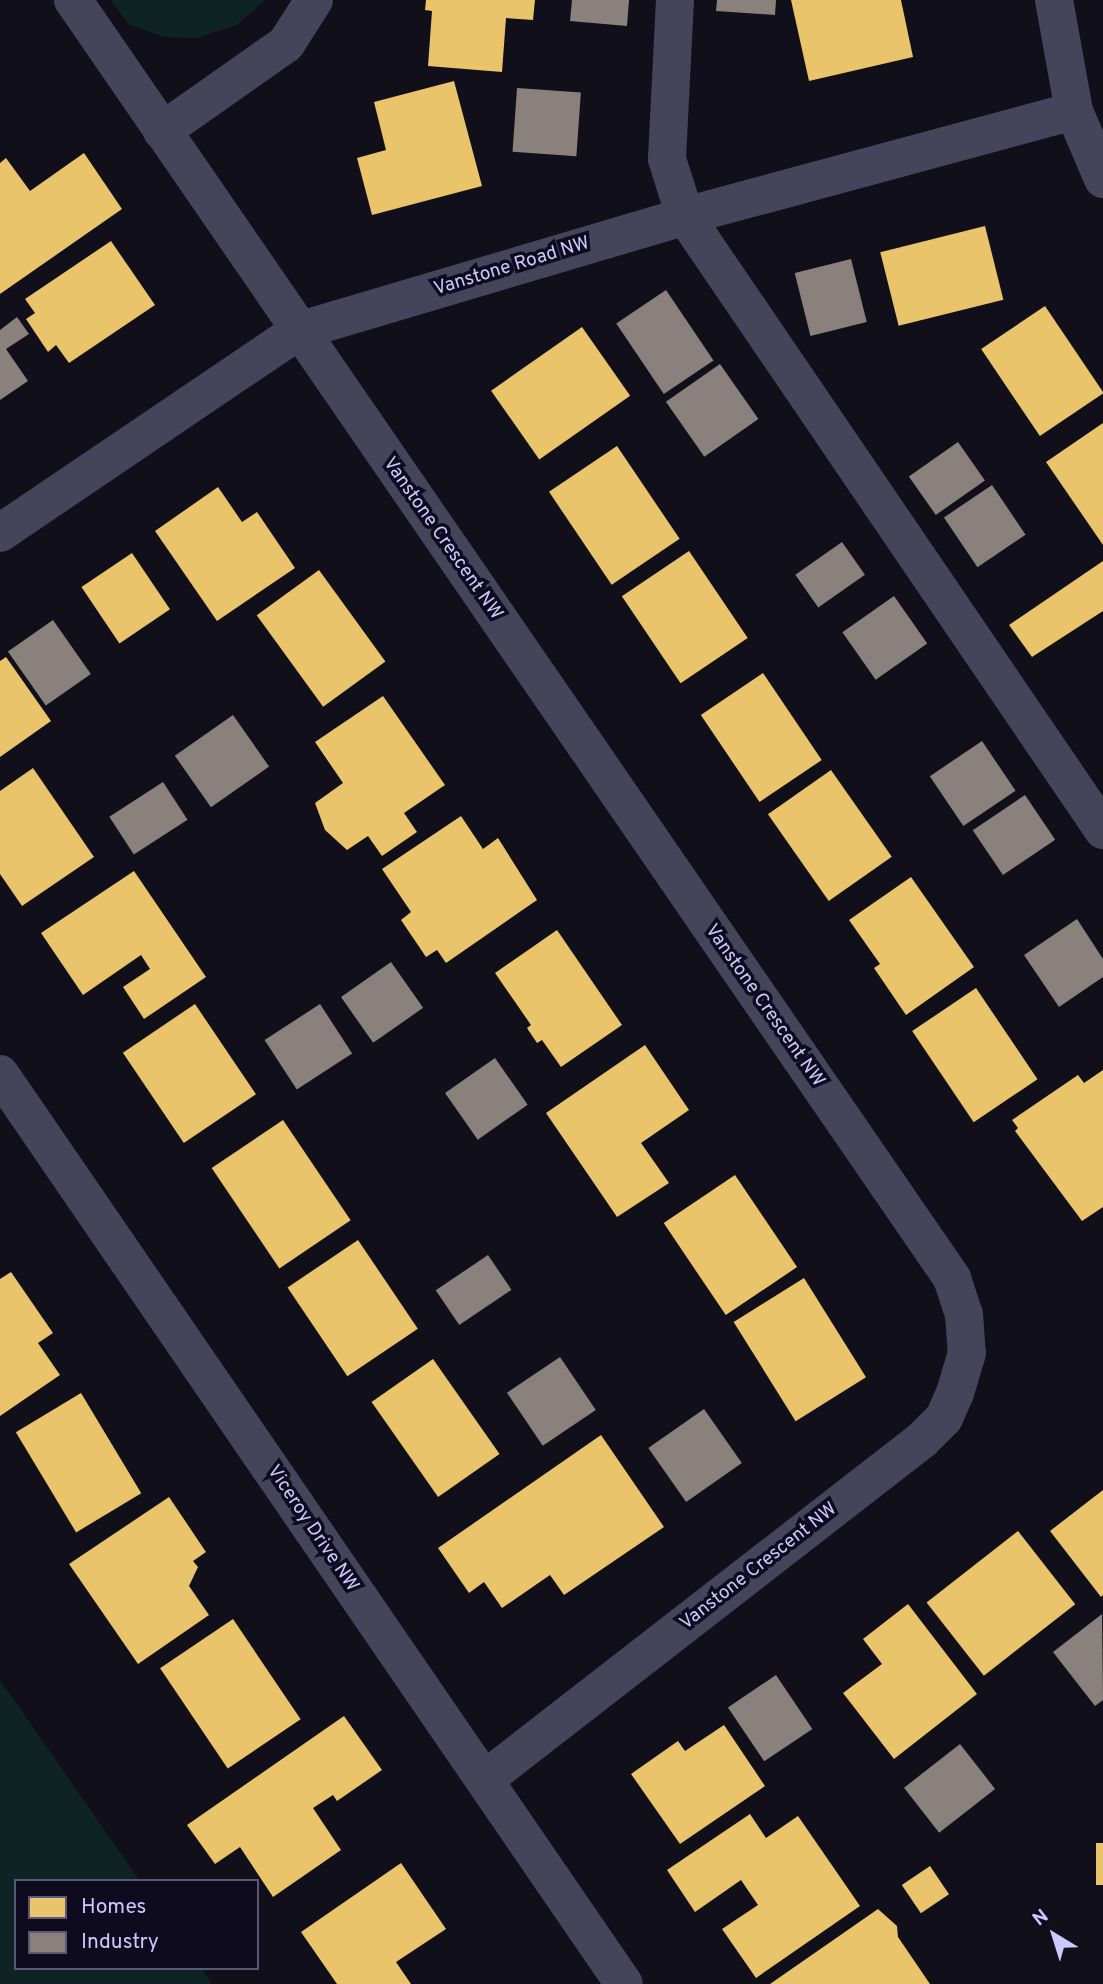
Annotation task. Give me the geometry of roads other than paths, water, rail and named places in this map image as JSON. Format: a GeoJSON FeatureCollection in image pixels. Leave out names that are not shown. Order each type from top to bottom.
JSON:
{"type":"FeatureCollection","features":[{"type":"Feature","properties":{"kind":"street","name":"Vanstone Crescent NW"},"geometry":{"type":"LineString","coordinates":[[73,0],[298,331],[952,1278],[964,1314],[967,1353],[955,1393],[944,1418],[922,1440],[484,1780]]}},
{"type":"Feature","properties":{"kind":"street"},"geometry":{"type":"LineString","coordinates":[[162,131],[286,44],[314,0]]}},
{"type":"Feature","properties":{"kind":"street"},"geometry":{"type":"LineString","coordinates":[[676,0],[667,159],[684,216],[1103,830]]}},
{"type":"Feature","properties":{"kind":"street"},"geometry":{"type":"LineString","coordinates":[[1054,0],[1074,111],[1103,179]]}},
{"type":"Feature","properties":{"kind":"street","name":"Vanstone Road NW"},"geometry":{"type":"LineString","coordinates":[[0,533],[298,331],[684,216],[1074,111]]}},
{"type":"Feature","properties":{"kind":"street","name":"Viceroy Drive NW"},"geometry":{"type":"LineString","coordinates":[[0,1074],[624,1984]]}}]}
